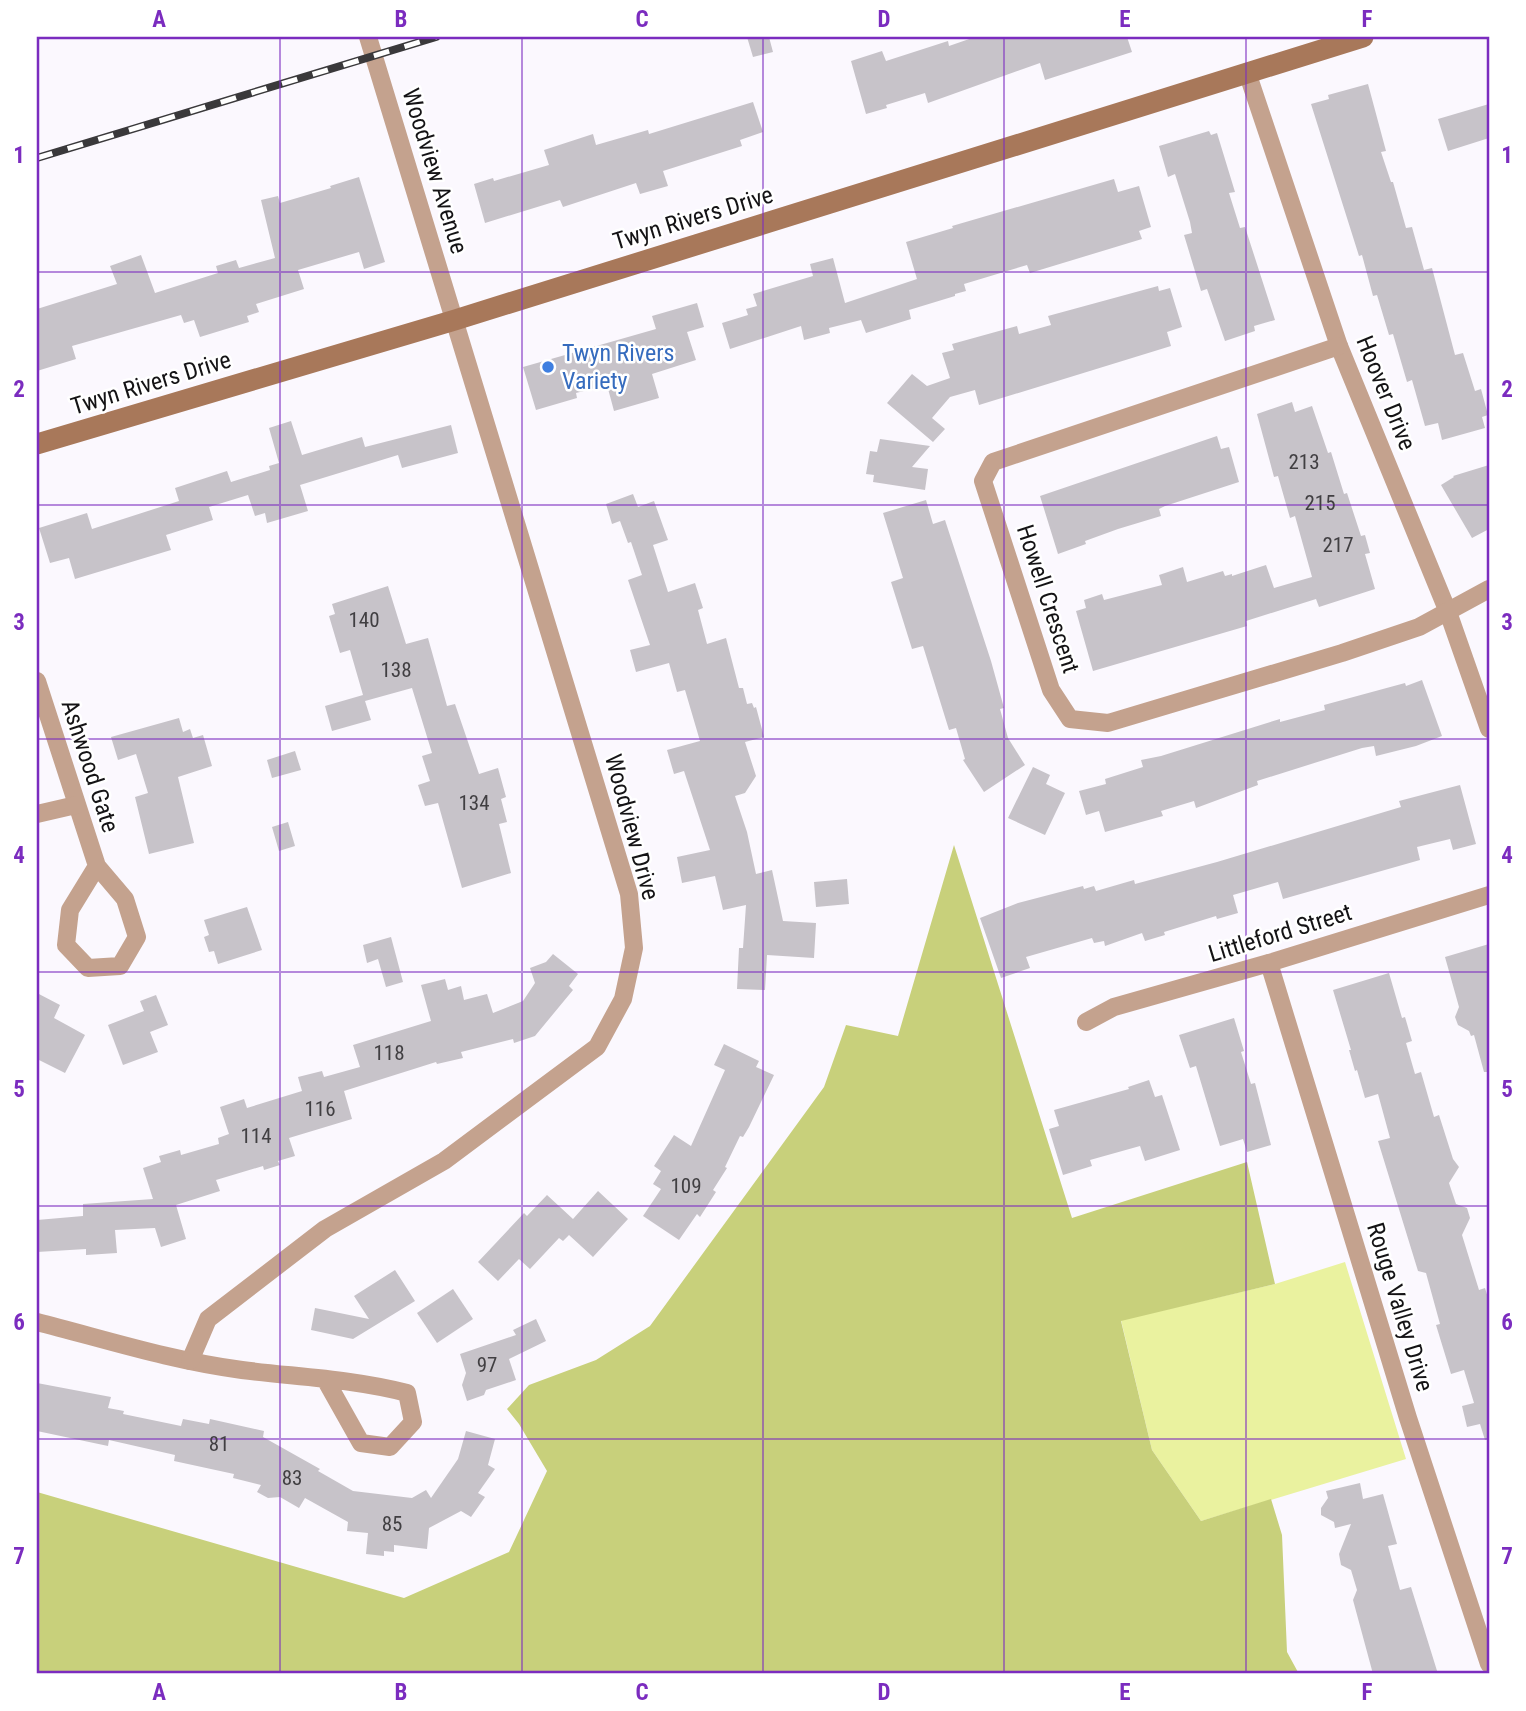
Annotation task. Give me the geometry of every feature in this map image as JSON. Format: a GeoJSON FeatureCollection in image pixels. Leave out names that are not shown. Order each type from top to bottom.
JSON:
{"type":"FeatureCollection","features":[{"type":"Feature","properties":{"kind":"street","name":"Woodview Avenue"},"geometry":{"type":"LineString","coordinates":[[368,37],[455,320]]}},
{"type":"Feature","properties":{"kind":"street","name":"Twyn Rivers Drive"},"geometry":{"type":"LineString","coordinates":[[37,444],[455,320],[1363,37]]}},
{"type":"Feature","properties":{"kind":"street","name":"Hoover Drive"},"geometry":{"type":"LineString","coordinates":[[1247,72],[1339,346],[1448,612],[1489,729]]}},
{"type":"Feature","properties":{"kind":"street","name":"Woodview Drive"},"geometry":{"type":"LineString","coordinates":[[190,1361],[208,1319],[325,1229],[444,1161],[597,1046],[624,999],[634,948],[629,894],[455,320]]}},
{"type":"Feature","properties":{"kind":"street","name":"Howell Crescent"},"geometry":{"type":"LineString","coordinates":[[1339,346],[993,462],[983,481],[1051,690],[1070,719],[1108,723],[1342,653],[1419,627],[1448,612]]}},
{"type":"Feature","properties":{"kind":"street"},"geometry":{"type":"LineString","coordinates":[[1448,612],[1489,589]]}},
{"type":"Feature","properties":{"kind":"street","name":"Ashwood Gate"},"geometry":{"type":"LineString","coordinates":[[37,681],[97,866],[125,899],[137,937],[120,966],[88,968],[66,945],[70,910],[97,866]]}},
{"type":"Feature","properties":{"kind":"street"},"geometry":{"type":"LineString","coordinates":[[37,814],[76,805]]}},
{"type":"Feature","properties":{"kind":"street","name":"Littleford Street"},"geometry":{"type":"LineString","coordinates":[[1086,1023],[1114,1007],[1269,963],[1489,895]]}},
{"type":"Feature","properties":{"kind":"street","name":"Rouge Valley Drive"},"geometry":{"type":"LineString","coordinates":[[1269,963],[1408,1418],[1489,1664]]}},
{"type":"Feature","properties":{"kind":"street"},"geometry":{"type":"LineString","coordinates":[[37,1322],[190,1361],[241,1370],[325,1379],[384,1387],[407,1393],[413,1422],[390,1447],[362,1443],[325,1379]]}},
{"type":"Feature","properties":{"kind":"green space"},"geometry":{"type":"Polygon","coordinates":[[[954,845],[1072,1218],[1247,1162],[1275,1284],[1121,1321],[1152,1450],[1201,1521],[1271,1499],[1282,1535],[1287,1652],[1299,1674],[37,1674],[37,1492],[404,1598],[509,1552],[547,1471],[507,1409],[529,1385],[596,1360],[650,1326],[824,1087],[846,1025],[898,1036],[954,845]]]}},
{"type":"Feature","properties":{"kind":"green space"},"geometry":{"type":"Polygon","coordinates":[[[1345,1262],[1406,1459],[1201,1521],[1152,1450],[1121,1320],[1275,1284],[1345,1262]]]}},
{"type":"Feature","properties":{"kind":"building"},"geometry":{"type":"Polygon","coordinates":[[[747,37],[769,37],[773,52],[753,57],[747,37]]]}},
{"type":"Feature","properties":{"kind":"building"},"geometry":{"type":"Polygon","coordinates":[[[975,37],[1127,37],[1132,52],[1045,80],[1040,63],[928,103],[925,93],[866,114],[851,61],[882,51],[886,61],[948,41],[949,46],[975,37]]]}},
{"type":"Feature","properties":{"kind":"building"},"geometry":{"type":"Polygon","coordinates":[[[1368,84],[1386,151],[1381,152],[1406,228],[1412,227],[1424,270],[1432,268],[1455,355],[1463,353],[1475,391],[1481,389],[1488,415],[1482,417],[1485,428],[1442,440],[1438,423],[1425,426],[1412,380],[1407,382],[1393,334],[1389,335],[1377,295],[1373,296],[1362,255],[1359,256],[1311,104],[1329,99],[1328,95],[1368,84]]]}},
{"type":"Feature","properties":{"kind":"building"},"geometry":{"type":"Polygon","coordinates":[[[753,102],[763,132],[740,140],[742,146],[663,171],[668,186],[640,194],[636,183],[563,207],[560,200],[485,223],[474,184],[549,165],[544,150],[593,134],[596,145],[648,130],[649,134],[753,102]]]}},
{"type":"Feature","properties":{"kind":"building"},"geometry":{"type":"Polygon","coordinates":[[[1489,104],[1489,138],[1448,151],[1438,119],[1489,104]]]}},
{"type":"Feature","properties":{"kind":"building"},"geometry":{"type":"Polygon","coordinates":[[[1209,131],[1211,135],[1217,133],[1235,192],[1229,193],[1240,228],[1245,227],[1275,320],[1254,326],[1255,331],[1225,341],[1207,289],[1201,291],[1184,235],[1192,233],[1190,222],[1175,174],[1168,177],[1159,146],[1209,131]]]}},
{"type":"Feature","properties":{"kind":"building"},"geometry":{"type":"Polygon","coordinates":[[[359,177],[385,262],[364,269],[359,252],[298,270],[304,289],[256,304],[259,312],[247,316],[249,322],[200,337],[194,320],[184,323],[181,315],[72,346],[76,359],[37,371],[37,309],[117,284],[110,266],[141,255],[155,293],[218,273],[216,266],[236,260],[239,268],[275,258],[261,200],[278,196],[280,203],[359,177]]]}},
{"type":"Feature","properties":{"kind":"building"},"geometry":{"type":"Polygon","coordinates":[[[1114,179],[1118,192],[1139,186],[1151,227],[1139,231],[1142,239],[1030,273],[1027,265],[964,284],[966,291],[909,310],[911,319],[866,333],[861,320],[829,328],[830,333],[804,340],[801,326],[730,349],[722,323],[748,315],[746,309],[757,306],[753,294],[813,276],[810,264],[833,258],[845,303],[917,279],[906,242],[1114,179]]]}},
{"type":"Feature","properties":{"kind":"building"},"geometry":{"type":"Polygon","coordinates":[[[1158,286],[1159,291],[1170,288],[1182,327],[1167,332],[1171,346],[979,405],[975,390],[950,397],[932,418],[945,429],[933,442],[887,403],[912,374],[927,386],[950,378],[942,353],[954,350],[952,344],[1017,326],[1019,334],[1051,325],[1048,316],[1158,286]]]}},
{"type":"Feature","properties":{"kind":"building"},"geometry":{"type":"Polygon","coordinates":[[[697,303],[704,327],[687,332],[696,360],[652,374],[659,398],[614,411],[607,385],[576,393],[577,398],[536,410],[523,367],[656,329],[652,316],[697,303]]]}},
{"type":"Feature","properties":{"kind":"building"},"geometry":{"type":"Polygon","coordinates":[[[1292,402],[1295,412],[1312,406],[1361,536],[1365,535],[1370,553],[1365,554],[1375,589],[1319,607],[1316,599],[1246,621],[1247,626],[1093,671],[1076,611],[1086,608],[1084,600],[1102,594],[1104,600],[1162,585],[1159,575],[1183,567],[1187,582],[1223,571],[1225,576],[1232,576],[1266,565],[1274,588],[1312,577],[1295,516],[1290,518],[1278,476],[1274,477],[1257,414],[1292,402]]]}},
{"type":"Feature","properties":{"kind":"building"},"geometry":{"type":"Polygon","coordinates":[[[291,421],[302,455],[362,437],[365,447],[451,425],[458,453],[402,468],[398,455],[300,485],[308,511],[267,523],[265,513],[255,516],[248,495],[209,507],[213,520],[166,535],[171,550],[75,579],[69,558],[50,563],[39,528],[87,513],[92,529],[179,501],[175,488],[227,471],[231,482],[270,470],[269,466],[279,463],[269,428],[291,421]]]}},
{"type":"Feature","properties":{"kind":"building"},"geometry":{"type":"Polygon","coordinates":[[[1217,436],[1221,449],[1229,447],[1239,482],[1165,506],[1159,509],[1161,516],[1085,541],[1086,544],[1058,554],[1040,496],[1217,436]]]}},
{"type":"Feature","properties":{"kind":"building"},"geometry":{"type":"Polygon","coordinates":[[[880,439],[930,446],[912,467],[928,469],[925,490],[873,482],[874,475],[866,474],[870,451],[877,452],[880,439]]]}},
{"type":"Feature","properties":{"kind":"building"},"geometry":{"type":"Polygon","coordinates":[[[1489,465],[1489,529],[1472,538],[1441,485],[1453,476],[1489,465]]]}},
{"type":"Feature","properties":{"kind":"building"},"geometry":{"type":"Polygon","coordinates":[[[633,494],[638,507],[654,501],[668,540],[653,545],[668,592],[695,583],[703,608],[698,610],[707,644],[726,638],[739,688],[743,688],[747,704],[752,703],[754,708],[756,707],[764,737],[745,742],[756,776],[745,793],[735,796],[747,832],[756,874],[772,870],[783,921],[816,923],[814,958],[767,955],[765,990],[737,989],[739,948],[743,948],[746,905],[723,910],[715,876],[682,883],[677,857],[710,850],[684,771],[674,774],[667,750],[700,741],[685,690],[677,692],[669,663],[636,672],[630,650],[650,645],[628,580],[642,575],[631,542],[628,543],[620,521],[612,524],[606,504],[633,494]]]}},
{"type":"Feature","properties":{"kind":"building"},"geometry":{"type":"Polygon","coordinates":[[[926,500],[933,524],[945,520],[991,661],[1004,708],[1000,709],[1008,738],[1025,765],[984,792],[963,760],[965,759],[956,728],[949,730],[923,646],[912,649],[891,582],[903,578],[883,513],[926,500]]]}},
{"type":"Feature","properties":{"kind":"building"},"geometry":{"type":"Polygon","coordinates":[[[388,586],[406,644],[428,638],[447,706],[455,704],[479,774],[498,768],[506,797],[501,799],[507,822],[499,824],[511,873],[462,888],[438,803],[425,806],[418,785],[430,781],[422,756],[432,753],[412,688],[365,701],[371,720],[332,731],[325,706],[363,695],[350,650],[340,653],[329,616],[335,614],[332,604],[388,586]]]}},
{"type":"Feature","properties":{"kind":"building"},"geometry":{"type":"Polygon","coordinates":[[[1422,680],[1442,736],[1376,756],[1374,746],[1362,748],[1257,781],[1258,785],[1196,808],[1194,801],[1161,811],[1163,816],[1105,832],[1099,811],[1086,815],[1079,791],[1106,784],[1105,779],[1143,767],[1141,760],[1280,719],[1280,722],[1325,710],[1324,705],[1422,680]]]}},
{"type":"Feature","properties":{"kind":"building"},"geometry":{"type":"Polygon","coordinates":[[[179,718],[183,732],[190,729],[193,738],[203,735],[212,766],[178,777],[194,843],[149,854],[135,797],[148,793],[136,754],[118,760],[111,737],[179,718]]]}},
{"type":"Feature","properties":{"kind":"building"},"geometry":{"type":"Polygon","coordinates":[[[295,751],[301,770],[272,778],[267,760],[295,751]]]}},
{"type":"Feature","properties":{"kind":"building"},"geometry":{"type":"Polygon","coordinates":[[[1033,767],[1050,775],[1046,784],[1065,793],[1045,835],[1008,818],[1033,767]]]}},
{"type":"Feature","properties":{"kind":"building"},"geometry":{"type":"Polygon","coordinates":[[[1460,785],[1476,844],[1453,850],[1450,839],[1417,847],[1420,860],[1283,899],[1278,882],[1233,895],[1238,913],[1217,919],[1216,916],[1164,932],[1165,935],[1145,941],[1142,933],[1105,946],[1104,941],[1094,943],[1092,938],[1026,957],[1030,968],[1001,978],[980,918],[1018,903],[1083,886],[1084,889],[1094,886],[1096,891],[1134,880],[1135,884],[1217,862],[1401,807],[1399,801],[1460,785]]]}},
{"type":"Feature","properties":{"kind":"building"},"geometry":{"type":"Polygon","coordinates":[[[288,822],[295,846],[279,851],[272,827],[288,822]]]}},
{"type":"Feature","properties":{"kind":"building"},"geometry":{"type":"Polygon","coordinates":[[[847,879],[849,904],[816,907],[814,882],[847,879]]]}},
{"type":"Feature","properties":{"kind":"building"},"geometry":{"type":"Polygon","coordinates":[[[247,907],[262,950],[218,964],[214,951],[209,952],[204,937],[209,935],[204,920],[247,907]]]}},
{"type":"Feature","properties":{"kind":"building"},"geometry":{"type":"Polygon","coordinates":[[[391,937],[403,982],[386,987],[378,959],[367,963],[363,945],[391,937]]]}},
{"type":"Feature","properties":{"kind":"building"},"geometry":{"type":"Polygon","coordinates":[[[1489,944],[1489,1072],[1484,1072],[1474,1035],[1471,1036],[1469,1031],[1458,1025],[1455,1017],[1459,1007],[1445,957],[1489,944]]]}},
{"type":"Feature","properties":{"kind":"building"},"geometry":{"type":"Polygon","coordinates":[[[553,954],[578,974],[569,986],[573,990],[535,1036],[514,1043],[513,1039],[461,1052],[463,1058],[437,1064],[436,1062],[344,1091],[352,1119],[289,1138],[295,1156],[278,1161],[280,1165],[264,1170],[263,1166],[216,1180],[220,1191],[176,1205],[186,1239],[161,1247],[155,1228],[115,1230],[117,1253],[86,1255],[86,1249],[37,1252],[37,1220],[83,1216],[83,1204],[153,1199],[143,1168],[161,1162],[159,1156],[180,1150],[181,1155],[219,1144],[218,1138],[229,1134],[220,1107],[244,1099],[247,1108],[302,1091],[298,1077],[322,1071],[324,1077],[360,1067],[353,1045],[431,1021],[421,985],[445,979],[448,990],[461,986],[464,1000],[487,994],[493,1013],[523,1001],[535,983],[530,968],[546,962],[553,954]]]}},
{"type":"Feature","properties":{"kind":"building"},"geometry":{"type":"Polygon","coordinates":[[[1389,973],[1402,1018],[1405,1017],[1412,1041],[1406,1043],[1415,1074],[1421,1072],[1434,1117],[1439,1115],[1453,1159],[1459,1167],[1449,1183],[1456,1204],[1467,1208],[1470,1218],[1462,1235],[1479,1290],[1485,1288],[1489,1301],[1489,1439],[1485,1440],[1480,1424],[1467,1427],[1462,1406],[1474,1403],[1464,1370],[1451,1374],[1436,1325],[1440,1324],[1426,1273],[1418,1271],[1378,1141],[1390,1138],[1378,1094],[1365,1098],[1333,990],[1389,973]]]}},
{"type":"Feature","properties":{"kind":"building"},"geometry":{"type":"Polygon","coordinates":[[[37,993],[60,1005],[54,1018],[85,1035],[65,1073],[37,1059],[37,993]]]}},
{"type":"Feature","properties":{"kind":"building"},"geometry":{"type":"Polygon","coordinates":[[[156,995],[168,1025],[150,1032],[158,1052],[123,1065],[108,1025],[144,1011],[140,1001],[156,995]]]}},
{"type":"Feature","properties":{"kind":"building"},"geometry":{"type":"Polygon","coordinates":[[[1234,1018],[1244,1051],[1241,1052],[1251,1084],[1255,1083],[1271,1145],[1247,1152],[1243,1139],[1220,1146],[1196,1066],[1190,1068],[1179,1035],[1234,1018]]]}},
{"type":"Feature","properties":{"kind":"building"},"geometry":{"type":"Polygon","coordinates":[[[724,1044],[759,1061],[756,1067],[774,1075],[749,1127],[743,1137],[740,1136],[725,1167],[727,1168],[713,1190],[716,1192],[700,1217],[697,1214],[679,1240],[643,1216],[661,1189],[653,1184],[661,1171],[654,1166],[674,1135],[691,1146],[725,1070],[714,1065],[724,1044]]]}},
{"type":"Feature","properties":{"kind":"building"},"geometry":{"type":"Polygon","coordinates":[[[1149,1080],[1155,1097],[1162,1095],[1180,1150],[1145,1161],[1140,1146],[1090,1160],[1092,1166],[1063,1175],[1049,1129],[1059,1126],[1054,1110],[1129,1089],[1128,1087],[1149,1080]]]}},
{"type":"Feature","properties":{"kind":"building"},"geometry":{"type":"Polygon","coordinates":[[[598,1191],[628,1219],[593,1257],[569,1235],[563,1241],[559,1238],[530,1269],[519,1259],[498,1281],[478,1262],[524,1213],[527,1216],[547,1195],[573,1219],[598,1191]]]}},
{"type":"Feature","properties":{"kind":"building"},"geometry":{"type":"Polygon","coordinates":[[[395,1270],[415,1301],[353,1339],[311,1330],[315,1308],[369,1319],[354,1296],[395,1270]]]}},
{"type":"Feature","properties":{"kind":"building"},"geometry":{"type":"Polygon","coordinates":[[[453,1289],[473,1319],[437,1343],[417,1313],[453,1289]]]}},
{"type":"Feature","properties":{"kind":"building"},"geometry":{"type":"Polygon","coordinates":[[[536,1319],[546,1341],[509,1359],[516,1380],[486,1390],[484,1395],[467,1401],[462,1385],[466,1373],[460,1354],[516,1335],[513,1330],[536,1319]]]}},
{"type":"Feature","properties":{"kind":"building"},"geometry":{"type":"Polygon","coordinates":[[[37,1383],[111,1397],[108,1408],[124,1411],[123,1414],[181,1426],[183,1419],[209,1424],[210,1419],[264,1431],[263,1437],[353,1491],[412,1498],[426,1490],[431,1498],[458,1459],[466,1431],[495,1439],[488,1465],[495,1469],[478,1493],[485,1497],[471,1517],[461,1511],[429,1528],[427,1549],[394,1545],[394,1552],[384,1551],[384,1556],[366,1554],[368,1533],[347,1531],[348,1522],[305,1498],[299,1508],[280,1497],[268,1498],[257,1492],[261,1485],[233,1478],[234,1474],[174,1461],[175,1455],[109,1440],[108,1446],[37,1431],[37,1383]]]}},
{"type":"Feature","properties":{"kind":"building"},"geometry":{"type":"Polygon","coordinates":[[[1360,1483],[1363,1499],[1383,1494],[1397,1544],[1388,1546],[1400,1590],[1411,1587],[1438,1674],[1373,1674],[1353,1600],[1357,1590],[1351,1570],[1341,1565],[1339,1554],[1351,1524],[1335,1528],[1334,1522],[1321,1515],[1321,1508],[1328,1498],[1326,1491],[1360,1483]]]}},
{"type":"Feature","properties":{"kind":"railway"},"geometry":{"type":"LineString","coordinates":[[37,158],[436,37]]}},
{"type":"Feature","properties":{"kind":"place","name":"Twyn Rivers Variety"},"geometry":{"type":"Point","coordinates":[548,367]}}]}
